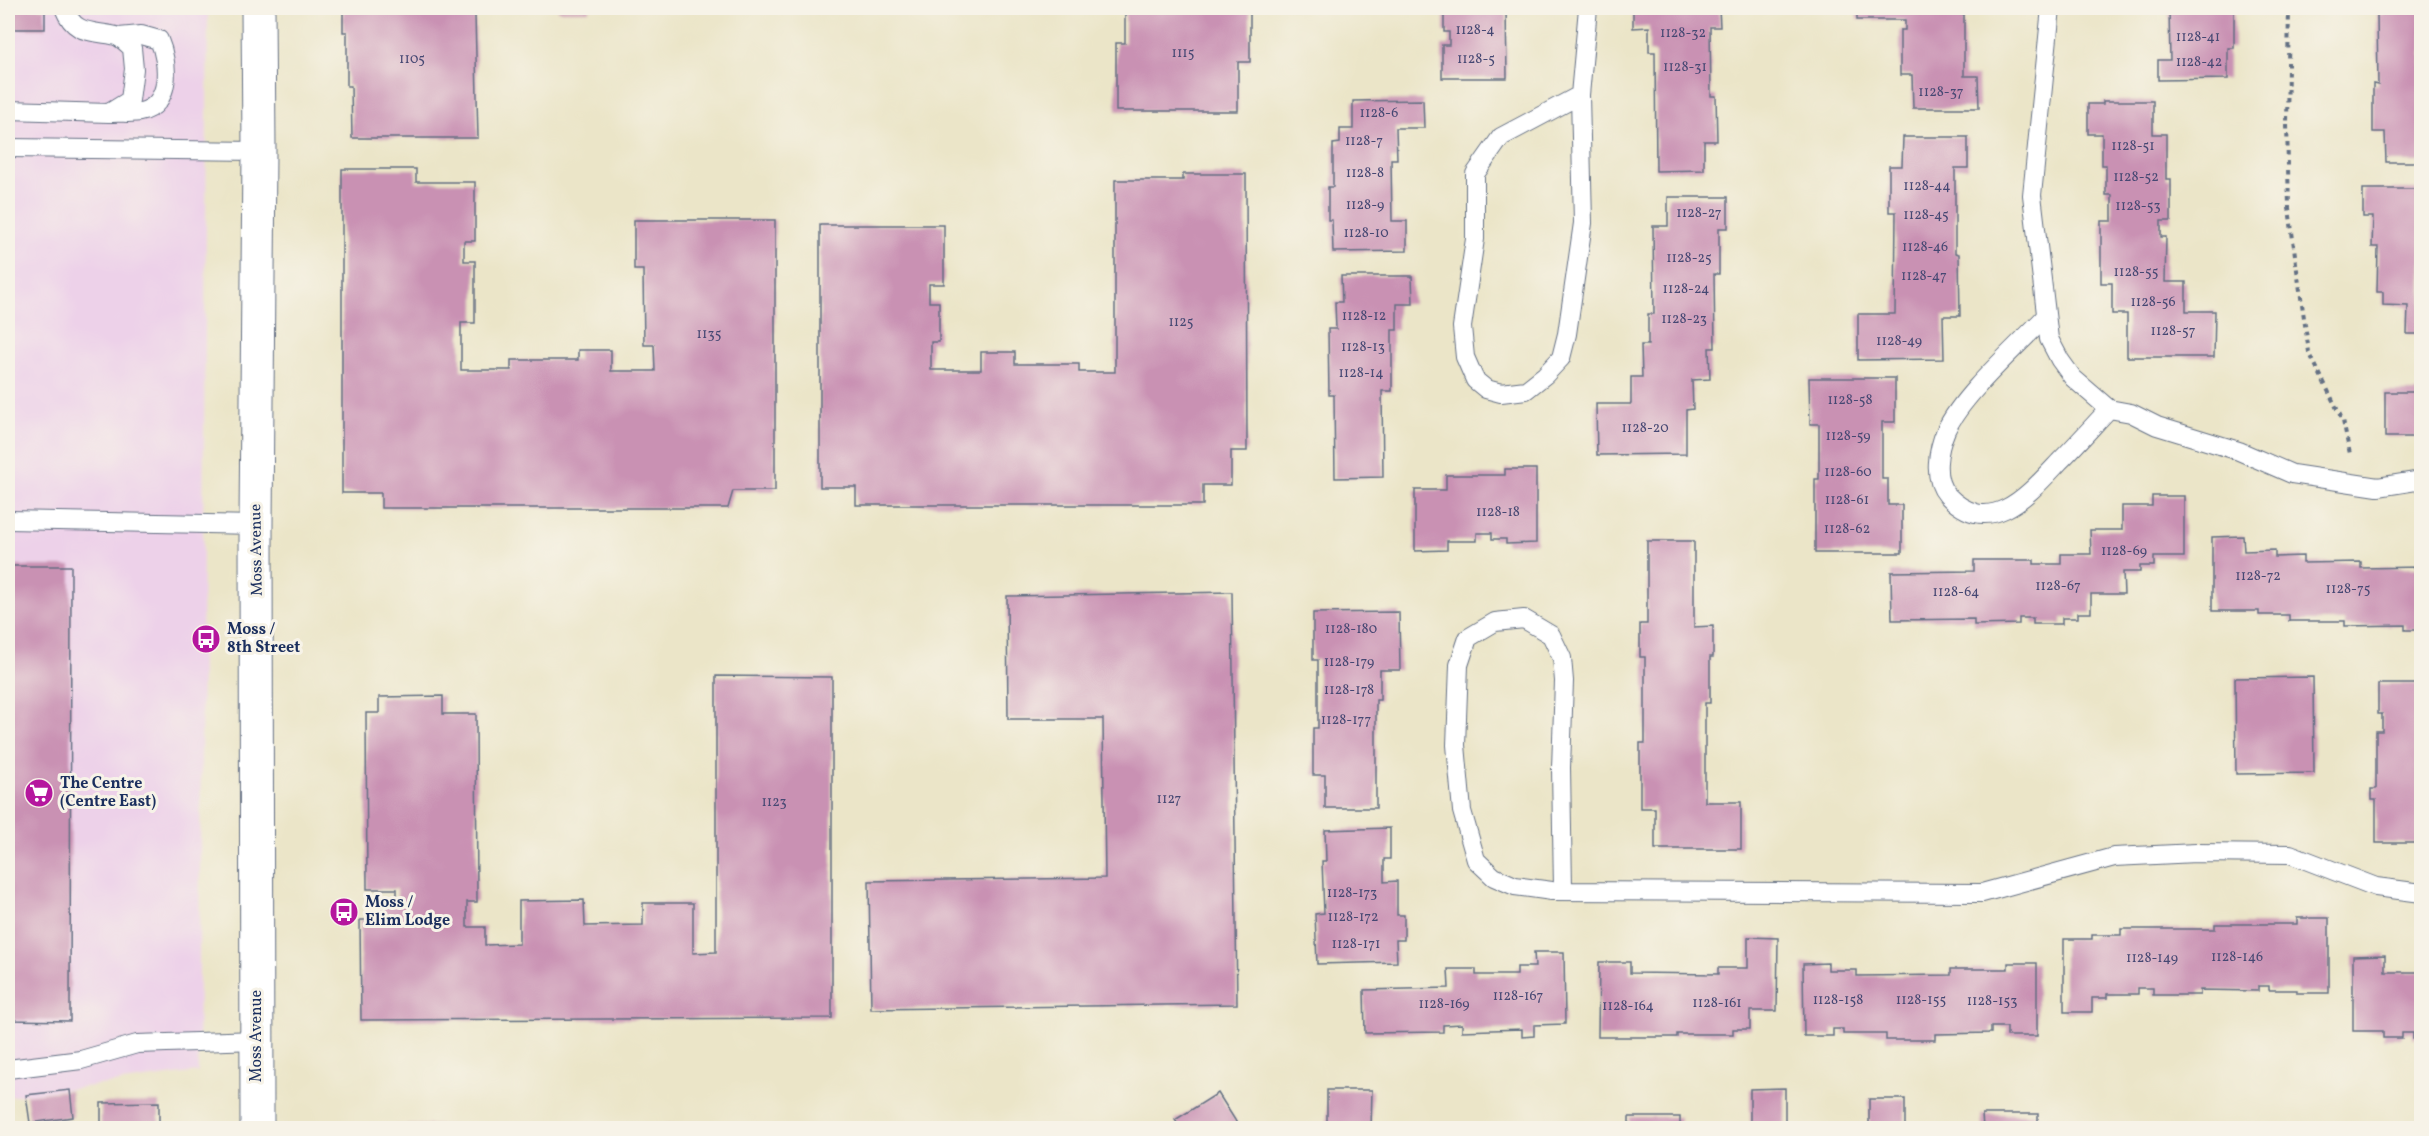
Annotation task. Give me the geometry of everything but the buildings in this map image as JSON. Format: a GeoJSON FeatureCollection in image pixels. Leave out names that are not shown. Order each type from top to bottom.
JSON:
{"type":"FeatureCollection","features":[{"type":"Feature","properties":{"kind":"street","name":"Moss Avenue"},"geometry":{"type":"LineString","coordinates":[[257,1128],[258,8]]}},
{"type":"Feature","properties":{"kind":"lane"},"geometry":{"type":"LineString","coordinates":[[8,110],[141,112],[153,106],[164,93],[165,53],[159,40],[141,35],[119,37],[80,29],[67,16],[64,8]]}},
{"type":"Feature","properties":{"kind":"lane"},"geometry":{"type":"LineString","coordinates":[[1580,95],[1501,138],[1475,174],[1475,239],[1462,327],[1465,357],[1475,380],[1486,389],[1501,393],[1527,390],[1561,358],[1567,334],[1583,223],[1580,95],[1588,8]]}},
{"type":"Feature","properties":{"kind":"lane"},"geometry":{"type":"LineString","coordinates":[[2051,8],[2032,195],[2045,317],[2049,339],[2060,360],[2088,393],[2109,410],[2131,413],[2157,426],[2239,451],[2292,474],[2378,487],[2421,480]]}},
{"type":"Feature","properties":{"kind":"lane"},"geometry":{"type":"LineString","coordinates":[[110,113],[130,100],[133,86],[132,48],[119,37]]}},
{"type":"Feature","properties":{"kind":"lane"},"geometry":{"type":"LineString","coordinates":[[8,148],[259,151]]}},
{"type":"Feature","properties":{"kind":"lane"},"geometry":{"type":"LineString","coordinates":[[2045,317],[1958,409],[1946,431],[1938,455],[1941,487],[1958,506],[1975,514],[1998,513],[2025,498],[2109,410]]}},
{"type":"Feature","properties":{"kind":"lane"},"geometry":{"type":"LineString","coordinates":[[8,520],[256,525]]}},
{"type":"Feature","properties":{"kind":"lane"},"geometry":{"type":"LineString","coordinates":[[1563,889],[1562,658],[1551,635],[1524,619],[1495,622],[1468,638],[1459,665],[1456,745],[1462,811],[1476,860],[1494,877],[1515,886],[1552,891],[1563,889],[1732,893],[1982,893],[2114,857],[2196,853],[2290,855],[2376,887],[2421,893]]}},
{"type":"Feature","properties":{"kind":"lane"},"geometry":{"type":"LineString","coordinates":[[8,1069],[81,1060],[137,1044],[257,1040]]}},
{"type":"Feature","properties":{"kind":"path"},"geometry":{"type":"LineString","coordinates":[[2289,8],[2287,124],[2289,208],[2296,263],[2309,352],[2343,421],[2356,484]]}},
{"type":"Feature","properties":{"kind":"shaded area"},"geometry":{"type":"Polygon","coordinates":[[[8,8],[208,8],[198,1072],[8,1097],[8,8]]]}},
{"type":"Feature","properties":{"kind":"place","name":"Moss / 8th Street"},"geometry":{"type":"Point","coordinates":[206,639]}},
{"type":"Feature","properties":{"kind":"place","name":"The Centre (Centre East)"},"geometry":{"type":"Point","coordinates":[39,793]}},
{"type":"Feature","properties":{"kind":"place","name":"Moss / Elim Lodge"},"geometry":{"type":"Point","coordinates":[344,912]}}]}
